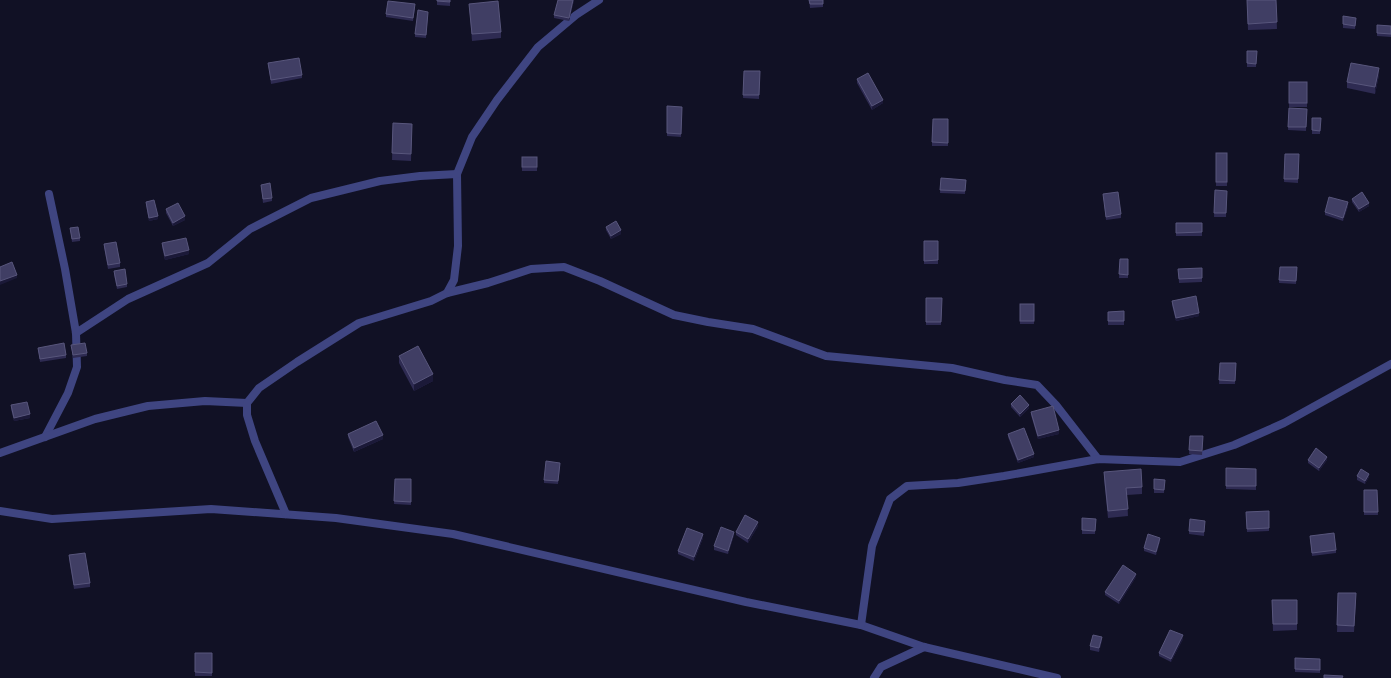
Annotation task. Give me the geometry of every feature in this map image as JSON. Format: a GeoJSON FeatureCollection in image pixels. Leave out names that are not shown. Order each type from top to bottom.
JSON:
{"type":"FeatureCollection","features":[{"type":"Feature","properties":{"kind":"street"},"geometry":{"type":"LineString","coordinates":[[447,293],[454,280],[458,246],[458,174],[472,137],[497,100],[538,47],[576,15],[599,0]]}},
{"type":"Feature","properties":{"kind":"street"},"geometry":{"type":"LineString","coordinates":[[76,333],[128,299],[208,263],[250,229],[311,198],[380,181],[420,176],[458,174]]}},
{"type":"Feature","properties":{"kind":"street"},"geometry":{"type":"LineString","coordinates":[[45,437],[68,393],[76,367],[76,333],[65,269],[49,194]]}},
{"type":"Feature","properties":{"kind":"street"},"geometry":{"type":"LineString","coordinates":[[286,514],[255,441],[246,415],[247,402],[259,388],[296,362],[359,323],[431,301],[447,293],[488,283],[531,269],[564,266],[674,315],[753,329],[826,356],[952,368],[1005,380],[1038,385],[1056,405],[1098,458]]}},
{"type":"Feature","properties":{"kind":"street"},"geometry":{"type":"LineString","coordinates":[[861,626],[872,546],[890,499],[908,486],[958,483],[989,479],[1098,458],[1180,462],[1234,445],[1284,423],[1391,364]]}},
{"type":"Feature","properties":{"kind":"street"},"geometry":{"type":"LineString","coordinates":[[0,453],[95,419],[148,406],[205,401],[247,402]]}},
{"type":"Feature","properties":{"kind":"street"},"geometry":{"type":"LineString","coordinates":[[0,511],[52,519],[211,509],[336,518],[453,534],[738,600],[861,626],[924,647],[1057,678]]}},
{"type":"Feature","properties":{"kind":"street"},"geometry":{"type":"LineString","coordinates":[[874,678],[881,667],[924,647]]}},
{"type":"Feature","properties":{"kind":"building"},"geometry":{"type":"Polygon","coordinates":[[[450,0],[450,2],[437,1],[450,0]]]}},
{"type":"Feature","properties":{"kind":"building"},"geometry":{"type":"Polygon","coordinates":[[[558,0],[573,0],[569,18],[554,15],[558,0]]]}},
{"type":"Feature","properties":{"kind":"building"},"geometry":{"type":"Polygon","coordinates":[[[809,0],[823,0],[823,4],[810,4],[809,0]]]}},
{"type":"Feature","properties":{"kind":"building"},"geometry":{"type":"Polygon","coordinates":[[[1247,0],[1276,0],[1277,22],[1248,24],[1247,0]]]}},
{"type":"Feature","properties":{"kind":"building"},"geometry":{"type":"Polygon","coordinates":[[[388,1],[415,4],[413,18],[386,14],[388,1]]]}},
{"type":"Feature","properties":{"kind":"building"},"geometry":{"type":"Polygon","coordinates":[[[498,1],[501,32],[472,34],[469,4],[498,1]]]}},
{"type":"Feature","properties":{"kind":"building"},"geometry":{"type":"Polygon","coordinates":[[[418,10],[428,12],[426,35],[415,34],[418,10]]]}},
{"type":"Feature","properties":{"kind":"building"},"geometry":{"type":"Polygon","coordinates":[[[1343,16],[1356,18],[1355,26],[1343,24],[1343,16]]]}},
{"type":"Feature","properties":{"kind":"building"},"geometry":{"type":"Polygon","coordinates":[[[1377,25],[1391,26],[1391,34],[1377,33],[1377,25]]]}},
{"type":"Feature","properties":{"kind":"building"},"geometry":{"type":"Polygon","coordinates":[[[1247,51],[1257,51],[1256,64],[1247,63],[1247,51]]]}},
{"type":"Feature","properties":{"kind":"building"},"geometry":{"type":"Polygon","coordinates":[[[299,58],[302,75],[271,80],[268,63],[299,58]]]}},
{"type":"Feature","properties":{"kind":"building"},"geometry":{"type":"Polygon","coordinates":[[[1351,63],[1379,68],[1375,87],[1347,82],[1351,63]]]}},
{"type":"Feature","properties":{"kind":"building"},"geometry":{"type":"Polygon","coordinates":[[[744,71],[760,71],[759,95],[743,95],[744,71]]]}},
{"type":"Feature","properties":{"kind":"building"},"geometry":{"type":"Polygon","coordinates":[[[868,73],[883,100],[872,106],[857,79],[868,73]]]}},
{"type":"Feature","properties":{"kind":"building"},"geometry":{"type":"Polygon","coordinates":[[[1289,82],[1307,82],[1307,103],[1289,103],[1289,82]]]}},
{"type":"Feature","properties":{"kind":"building"},"geometry":{"type":"Polygon","coordinates":[[[667,106],[682,107],[681,134],[667,133],[667,106]]]}},
{"type":"Feature","properties":{"kind":"building"},"geometry":{"type":"Polygon","coordinates":[[[1289,108],[1307,109],[1306,127],[1288,127],[1289,108]]]}},
{"type":"Feature","properties":{"kind":"building"},"geometry":{"type":"Polygon","coordinates":[[[1312,118],[1321,118],[1320,131],[1312,130],[1312,118]]]}},
{"type":"Feature","properties":{"kind":"building"},"geometry":{"type":"Polygon","coordinates":[[[933,119],[948,119],[948,143],[932,142],[933,119]]]}},
{"type":"Feature","properties":{"kind":"building"},"geometry":{"type":"Polygon","coordinates":[[[393,123],[412,124],[411,154],[392,153],[393,123]]]}},
{"type":"Feature","properties":{"kind":"building"},"geometry":{"type":"Polygon","coordinates":[[[1216,153],[1227,153],[1227,182],[1216,182],[1216,153]]]}},
{"type":"Feature","properties":{"kind":"building"},"geometry":{"type":"Polygon","coordinates":[[[1285,154],[1299,154],[1298,179],[1284,179],[1285,154]]]}},
{"type":"Feature","properties":{"kind":"building"},"geometry":{"type":"Polygon","coordinates":[[[522,157],[537,157],[537,167],[522,167],[522,157]]]}},
{"type":"Feature","properties":{"kind":"building"},"geometry":{"type":"Polygon","coordinates":[[[941,178],[966,180],[965,191],[940,190],[941,178]]]}},
{"type":"Feature","properties":{"kind":"building"},"geometry":{"type":"Polygon","coordinates":[[[270,183],[272,198],[263,199],[261,185],[270,183]]]}},
{"type":"Feature","properties":{"kind":"building"},"geometry":{"type":"Polygon","coordinates":[[[1215,190],[1227,191],[1226,213],[1214,213],[1215,190]]]}},
{"type":"Feature","properties":{"kind":"building"},"geometry":{"type":"Polygon","coordinates":[[[1118,192],[1121,214],[1106,217],[1103,194],[1118,192]]]}},
{"type":"Feature","properties":{"kind":"building"},"geometry":{"type":"Polygon","coordinates":[[[1362,192],[1369,203],[1359,209],[1352,199],[1362,192]]]}},
{"type":"Feature","properties":{"kind":"building"},"geometry":{"type":"Polygon","coordinates":[[[1329,197],[1348,202],[1343,218],[1325,212],[1329,197]]]}},
{"type":"Feature","properties":{"kind":"building"},"geometry":{"type":"Polygon","coordinates":[[[154,200],[158,216],[149,218],[146,202],[154,200]]]}},
{"type":"Feature","properties":{"kind":"building"},"geometry":{"type":"Polygon","coordinates":[[[178,203],[185,216],[173,223],[166,209],[178,203]]]}},
{"type":"Feature","properties":{"kind":"building"},"geometry":{"type":"Polygon","coordinates":[[[616,221],[621,230],[611,236],[606,227],[616,221]]]}},
{"type":"Feature","properties":{"kind":"building"},"geometry":{"type":"Polygon","coordinates":[[[1176,223],[1202,223],[1202,232],[1176,233],[1176,223]]]}},
{"type":"Feature","properties":{"kind":"building"},"geometry":{"type":"Polygon","coordinates":[[[78,227],[80,238],[72,239],[70,228],[78,227]]]}},
{"type":"Feature","properties":{"kind":"building"},"geometry":{"type":"Polygon","coordinates":[[[186,238],[189,250],[165,256],[162,243],[186,238]]]}},
{"type":"Feature","properties":{"kind":"building"},"geometry":{"type":"Polygon","coordinates":[[[924,241],[938,241],[938,260],[924,261],[924,241]]]}},
{"type":"Feature","properties":{"kind":"building"},"geometry":{"type":"Polygon","coordinates":[[[116,242],[120,263],[108,265],[104,244],[116,242]]]}},
{"type":"Feature","properties":{"kind":"building"},"geometry":{"type":"Polygon","coordinates":[[[1120,259],[1128,259],[1128,275],[1119,274],[1120,259]]]}},
{"type":"Feature","properties":{"kind":"building"},"geometry":{"type":"Polygon","coordinates":[[[12,262],[17,275],[0,281],[0,267],[12,262]]]}},
{"type":"Feature","properties":{"kind":"building"},"geometry":{"type":"Polygon","coordinates":[[[1280,267],[1297,267],[1296,281],[1279,280],[1280,267]]]}},
{"type":"Feature","properties":{"kind":"building"},"geometry":{"type":"Polygon","coordinates":[[[1202,268],[1202,278],[1179,279],[1178,269],[1202,268]]]}},
{"type":"Feature","properties":{"kind":"building"},"geometry":{"type":"Polygon","coordinates":[[[125,269],[127,284],[117,286],[114,271],[125,269]]]}},
{"type":"Feature","properties":{"kind":"building"},"geometry":{"type":"Polygon","coordinates":[[[1196,296],[1199,313],[1176,318],[1172,301],[1196,296]]]}},
{"type":"Feature","properties":{"kind":"building"},"geometry":{"type":"Polygon","coordinates":[[[926,298],[942,298],[941,322],[926,322],[926,298]]]}},
{"type":"Feature","properties":{"kind":"building"},"geometry":{"type":"Polygon","coordinates":[[[1020,304],[1034,304],[1034,321],[1020,321],[1020,304]]]}},
{"type":"Feature","properties":{"kind":"building"},"geometry":{"type":"Polygon","coordinates":[[[1124,311],[1124,321],[1108,321],[1108,312],[1124,311]]]}},
{"type":"Feature","properties":{"kind":"building"},"geometry":{"type":"Polygon","coordinates":[[[64,343],[66,355],[40,359],[38,348],[64,343]]]}},
{"type":"Feature","properties":{"kind":"building"},"geometry":{"type":"Polygon","coordinates":[[[85,343],[87,353],[73,355],[71,345],[85,343]]]}},
{"type":"Feature","properties":{"kind":"building"},"geometry":{"type":"Polygon","coordinates":[[[418,346],[433,374],[414,384],[399,356],[418,346]]]}},
{"type":"Feature","properties":{"kind":"building"},"geometry":{"type":"Polygon","coordinates":[[[1220,363],[1236,363],[1235,381],[1219,380],[1220,363]]]}},
{"type":"Feature","properties":{"kind":"building"},"geometry":{"type":"Polygon","coordinates":[[[1020,395],[1029,405],[1020,414],[1011,404],[1020,395]]]}},
{"type":"Feature","properties":{"kind":"building"},"geometry":{"type":"Polygon","coordinates":[[[27,402],[30,414],[14,418],[11,405],[27,402]]]}},
{"type":"Feature","properties":{"kind":"building"},"geometry":{"type":"Polygon","coordinates":[[[1053,406],[1059,430],[1038,436],[1031,412],[1053,406]]]}},
{"type":"Feature","properties":{"kind":"building"},"geometry":{"type":"Polygon","coordinates":[[[376,421],[383,435],[354,448],[348,434],[376,421]]]}},
{"type":"Feature","properties":{"kind":"building"},"geometry":{"type":"Polygon","coordinates":[[[1024,428],[1034,454],[1018,460],[1008,434],[1024,428]]]}},
{"type":"Feature","properties":{"kind":"building"},"geometry":{"type":"Polygon","coordinates":[[[1190,436],[1203,436],[1202,451],[1189,450],[1190,436]]]}},
{"type":"Feature","properties":{"kind":"building"},"geometry":{"type":"Polygon","coordinates":[[[1316,448],[1327,457],[1319,468],[1308,460],[1316,448]]]}},
{"type":"Feature","properties":{"kind":"building"},"geometry":{"type":"Polygon","coordinates":[[[546,461],[560,463],[558,481],[544,480],[546,461]]]}},
{"type":"Feature","properties":{"kind":"building"},"geometry":{"type":"Polygon","coordinates":[[[1226,468],[1256,469],[1256,486],[1226,486],[1226,468]]]}},
{"type":"Feature","properties":{"kind":"building"},"geometry":{"type":"Polygon","coordinates":[[[1141,469],[1142,487],[1126,488],[1128,509],[1108,511],[1104,472],[1141,469]]]}},
{"type":"Feature","properties":{"kind":"building"},"geometry":{"type":"Polygon","coordinates":[[[1361,469],[1369,474],[1365,481],[1357,476],[1361,469]]]}},
{"type":"Feature","properties":{"kind":"building"},"geometry":{"type":"Polygon","coordinates":[[[395,479],[411,479],[411,502],[394,501],[395,479]]]}},
{"type":"Feature","properties":{"kind":"building"},"geometry":{"type":"Polygon","coordinates":[[[1154,479],[1165,480],[1164,490],[1154,489],[1154,479]]]}},
{"type":"Feature","properties":{"kind":"building"},"geometry":{"type":"Polygon","coordinates":[[[1364,490],[1377,490],[1378,512],[1364,512],[1364,490]]]}},
{"type":"Feature","properties":{"kind":"building"},"geometry":{"type":"Polygon","coordinates":[[[1269,511],[1269,528],[1247,529],[1246,512],[1269,511]]]}},
{"type":"Feature","properties":{"kind":"building"},"geometry":{"type":"Polygon","coordinates":[[[745,515],[758,522],[748,539],[736,532],[745,515]]]}},
{"type":"Feature","properties":{"kind":"building"},"geometry":{"type":"Polygon","coordinates":[[[1082,518],[1096,519],[1095,531],[1082,530],[1082,518]]]}},
{"type":"Feature","properties":{"kind":"building"},"geometry":{"type":"Polygon","coordinates":[[[1190,519],[1205,521],[1204,532],[1189,531],[1190,519]]]}},
{"type":"Feature","properties":{"kind":"building"},"geometry":{"type":"Polygon","coordinates":[[[721,527],[734,532],[728,551],[714,546],[721,527]]]}},
{"type":"Feature","properties":{"kind":"building"},"geometry":{"type":"Polygon","coordinates":[[[687,528],[703,534],[694,557],[678,551],[687,528]]]}},
{"type":"Feature","properties":{"kind":"building"},"geometry":{"type":"Polygon","coordinates":[[[1334,533],[1336,550],[1312,553],[1310,536],[1334,533]]]}},
{"type":"Feature","properties":{"kind":"building"},"geometry":{"type":"Polygon","coordinates":[[[1148,534],[1160,538],[1156,552],[1144,548],[1148,534]]]}},
{"type":"Feature","properties":{"kind":"building"},"geometry":{"type":"Polygon","coordinates":[[[85,553],[90,583],[74,585],[69,555],[85,553]]]}},
{"type":"Feature","properties":{"kind":"building"},"geometry":{"type":"Polygon","coordinates":[[[1123,565],[1136,574],[1119,601],[1105,592],[1123,565]]]}},
{"type":"Feature","properties":{"kind":"building"},"geometry":{"type":"Polygon","coordinates":[[[1338,593],[1356,593],[1354,626],[1337,625],[1338,593]]]}},
{"type":"Feature","properties":{"kind":"building"},"geometry":{"type":"Polygon","coordinates":[[[1272,600],[1297,600],[1297,624],[1273,624],[1272,600]]]}},
{"type":"Feature","properties":{"kind":"building"},"geometry":{"type":"Polygon","coordinates":[[[1170,630],[1183,635],[1171,659],[1159,653],[1170,630]]]}},
{"type":"Feature","properties":{"kind":"building"},"geometry":{"type":"Polygon","coordinates":[[[1093,635],[1102,637],[1099,648],[1090,646],[1093,635]]]}},
{"type":"Feature","properties":{"kind":"building"},"geometry":{"type":"Polygon","coordinates":[[[195,653],[212,653],[212,673],[195,672],[195,653]]]}},
{"type":"Feature","properties":{"kind":"building"},"geometry":{"type":"Polygon","coordinates":[[[1295,658],[1320,659],[1320,670],[1295,669],[1295,658]]]}},
{"type":"Feature","properties":{"kind":"building"},"geometry":{"type":"Polygon","coordinates":[[[1324,675],[1343,676],[1342,678],[1324,678],[1324,675]]]}}]}
